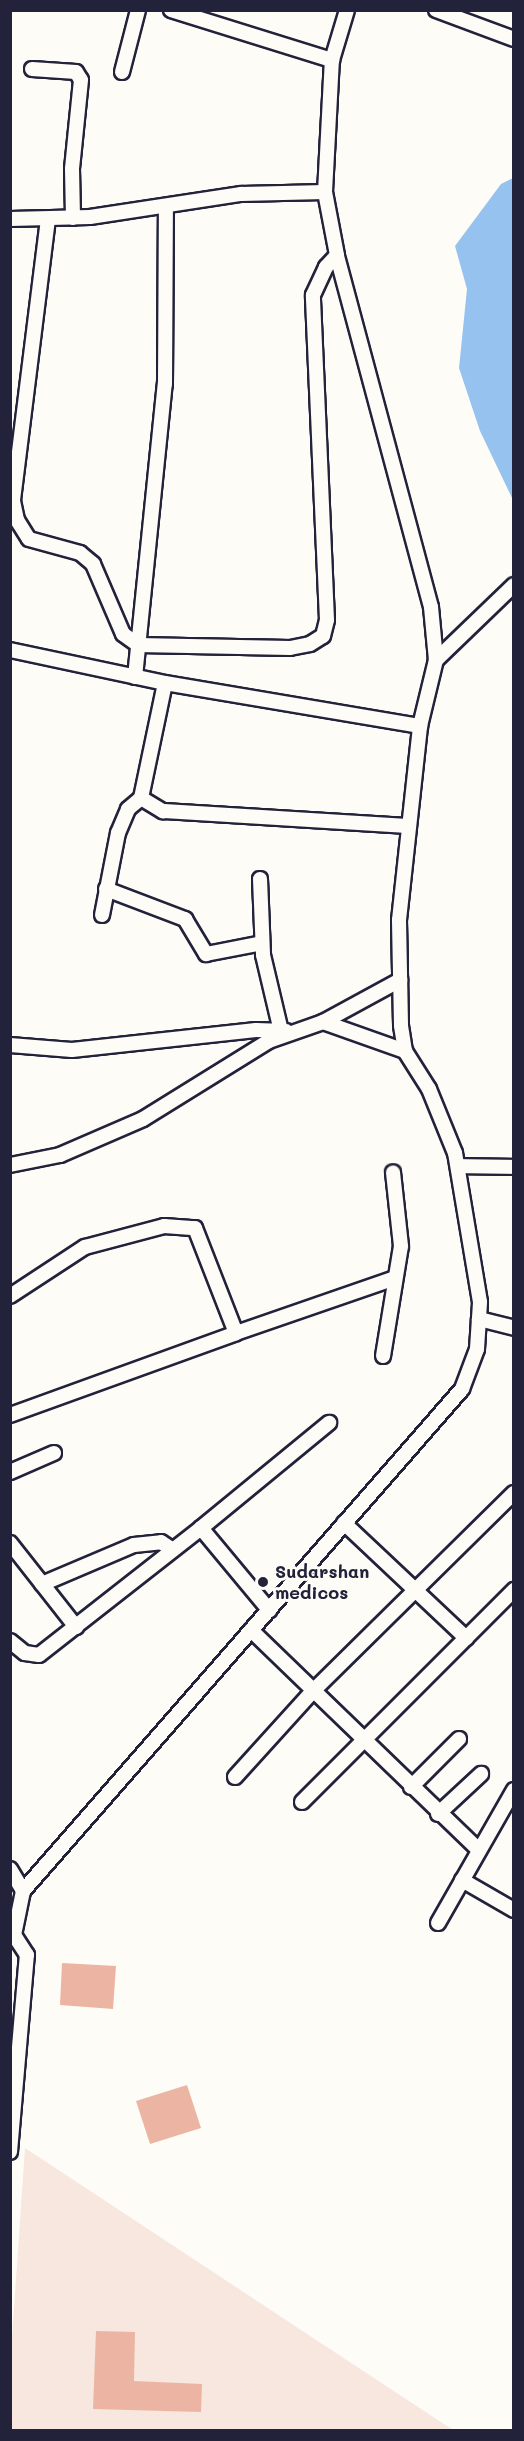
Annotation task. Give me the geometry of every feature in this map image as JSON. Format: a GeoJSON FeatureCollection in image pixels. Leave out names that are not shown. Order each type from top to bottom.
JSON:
{"type":"FeatureCollection","features":[{"type":"Feature","properties":{"kind":"street"},"geometry":{"type":"LineString","coordinates":[[122,72],[138,10]]}},
{"type":"Feature","properties":{"kind":"street"},"geometry":{"type":"LineString","coordinates":[[171,10],[332,60]]}},
{"type":"Feature","properties":{"kind":"street"},"geometry":{"type":"LineString","coordinates":[[10,2152],[27,1955],[12,1937],[23,1891],[462,1389],[477,1349],[480,1302],[458,1166],[429,1089],[405,1051],[399,920],[420,726],[435,660],[431,607],[337,255],[326,192],[332,60],[347,10]]}},
{"type":"Feature","properties":{"kind":"street"},"geometry":{"type":"LineString","coordinates":[[436,10],[513,39]]}},
{"type":"Feature","properties":{"kind":"street"},"geometry":{"type":"LineString","coordinates":[[32,69],[76,72],[81,80],[72,169],[73,218]]}},
{"type":"Feature","properties":{"kind":"street"},"geometry":{"type":"LineString","coordinates":[[10,219],[73,218],[241,194],[326,192]]}},
{"type":"Feature","properties":{"kind":"street"},"geometry":{"type":"LineString","coordinates":[[135,677],[165,384],[166,206]]}},
{"type":"Feature","properties":{"kind":"street"},"geometry":{"type":"LineString","coordinates":[[48,219],[13,501],[17,520],[29,539],[80,553],[93,564],[123,634],[138,645],[290,648],[310,644],[323,636],[327,620],[313,295],[326,267],[337,255]]}},
{"type":"Feature","properties":{"kind":"street"},"geometry":{"type":"LineString","coordinates":[[435,660],[513,585]]}},
{"type":"Feature","properties":{"kind":"street"},"geometry":{"type":"LineString","coordinates":[[10,650],[165,683],[420,726]]}},
{"type":"Feature","properties":{"kind":"street"},"geometry":{"type":"LineString","coordinates":[[102,915],[123,819],[141,798],[165,683]]}},
{"type":"Feature","properties":{"kind":"street"},"geometry":{"type":"LineString","coordinates":[[141,798],[163,811],[409,826]]}},
{"type":"Feature","properties":{"kind":"street"},"geometry":{"type":"LineString","coordinates":[[260,879],[262,943],[287,1031]]}},
{"type":"Feature","properties":{"kind":"street"},"geometry":{"type":"LineString","coordinates":[[106,889],[185,919],[206,954],[262,943]]}},
{"type":"Feature","properties":{"kind":"street"},"geometry":{"type":"LineString","coordinates":[[10,1166],[60,1155],[142,1119],[287,1031],[323,1022],[400,980]]}},
{"type":"Feature","properties":{"kind":"street"},"geometry":{"type":"LineString","coordinates":[[323,1022],[405,1051]]}},
{"type":"Feature","properties":{"kind":"street"},"geometry":{"type":"LineString","coordinates":[[10,1045],[72,1050],[256,1030],[287,1031]]}},
{"type":"Feature","properties":{"kind":"street"},"geometry":{"type":"LineString","coordinates":[[458,1166],[513,1167]]}},
{"type":"Feature","properties":{"kind":"street"},"geometry":{"type":"LineString","coordinates":[[383,1356],[400,1246],[393,1172]]}},
{"type":"Feature","properties":{"kind":"street"},"geometry":{"type":"LineString","coordinates":[[10,1296],[85,1247],[164,1226],[195,1228],[236,1333]]}},
{"type":"Feature","properties":{"kind":"street"},"geometry":{"type":"LineString","coordinates":[[10,1415],[395,1278]]}},
{"type":"Feature","properties":{"kind":"street"},"geometry":{"type":"LineString","coordinates":[[479,1319],[513,1328]]}},
{"type":"Feature","properties":{"kind":"street"},"geometry":{"type":"LineString","coordinates":[[10,1641],[25,1653],[39,1655],[201,1528],[329,1423]]}},
{"type":"Feature","properties":{"kind":"street"},"geometry":{"type":"LineString","coordinates":[[10,1472],[54,1453]]}},
{"type":"Feature","properties":{"kind":"street"},"geometry":{"type":"LineString","coordinates":[[236,1777],[314,1691],[513,1493]]}},
{"type":"Feature","properties":{"kind":"street"},"geometry":{"type":"LineString","coordinates":[[344,1523],[466,1638]]}},
{"type":"Feature","properties":{"kind":"street"},"geometry":{"type":"LineString","coordinates":[[201,1528],[268,1610]]}},
{"type":"Feature","properties":{"kind":"street"},"geometry":{"type":"LineString","coordinates":[[42,1584],[134,1545],[161,1542],[173,1550]]}},
{"type":"Feature","properties":{"kind":"street"},"geometry":{"type":"LineString","coordinates":[[10,1543],[76,1627]]}},
{"type":"Feature","properties":{"kind":"street"},"geometry":{"type":"LineString","coordinates":[[302,1802],[513,1592]]}},
{"type":"Feature","properties":{"kind":"street"},"geometry":{"type":"LineString","coordinates":[[251,1630],[438,1814],[479,1850]]}},
{"type":"Feature","properties":{"kind":"street"},"geometry":{"type":"LineString","coordinates":[[411,1787],[459,1739]]}},
{"type":"Feature","properties":{"kind":"street"},"geometry":{"type":"LineString","coordinates":[[438,1814],[481,1774]]}},
{"type":"Feature","properties":{"kind":"street"},"geometry":{"type":"LineString","coordinates":[[438,1923],[513,1790]]}},
{"type":"Feature","properties":{"kind":"street"},"geometry":{"type":"LineString","coordinates":[[10,1869],[23,1891]]}},
{"type":"Feature","properties":{"kind":"street"},"geometry":{"type":"LineString","coordinates":[[462,1880],[513,1910]]}},
{"type":"Feature","properties":{"kind":"shaded area"},"geometry":{"type":"Polygon","coordinates":[[[25,2148],[453,2430],[11,2430],[11,2353],[25,2148]]]}},
{"type":"Feature","properties":{"kind":"water"},"geometry":{"type":"Polygon","coordinates":[[[513,178],[513,500],[480,431],[459,368],[467,289],[455,246],[501,184],[513,178]]]}},
{"type":"Feature","properties":{"kind":"building"},"geometry":{"type":"Polygon","coordinates":[[[62,1963],[116,1966],[113,2009],[60,2005],[62,1963]]]}},
{"type":"Feature","properties":{"kind":"building"},"geometry":{"type":"Polygon","coordinates":[[[187,2085],[201,2128],[150,2144],[136,2101],[187,2085]]]}},
{"type":"Feature","properties":{"kind":"building"},"geometry":{"type":"Polygon","coordinates":[[[96,2331],[135,2332],[134,2381],[202,2384],[201,2412],[93,2409],[96,2331]]]}},
{"type":"Feature","properties":{"kind":"place","name":"Sudarshan medicos"},"geometry":{"type":"Point","coordinates":[263,1582]}}]}
